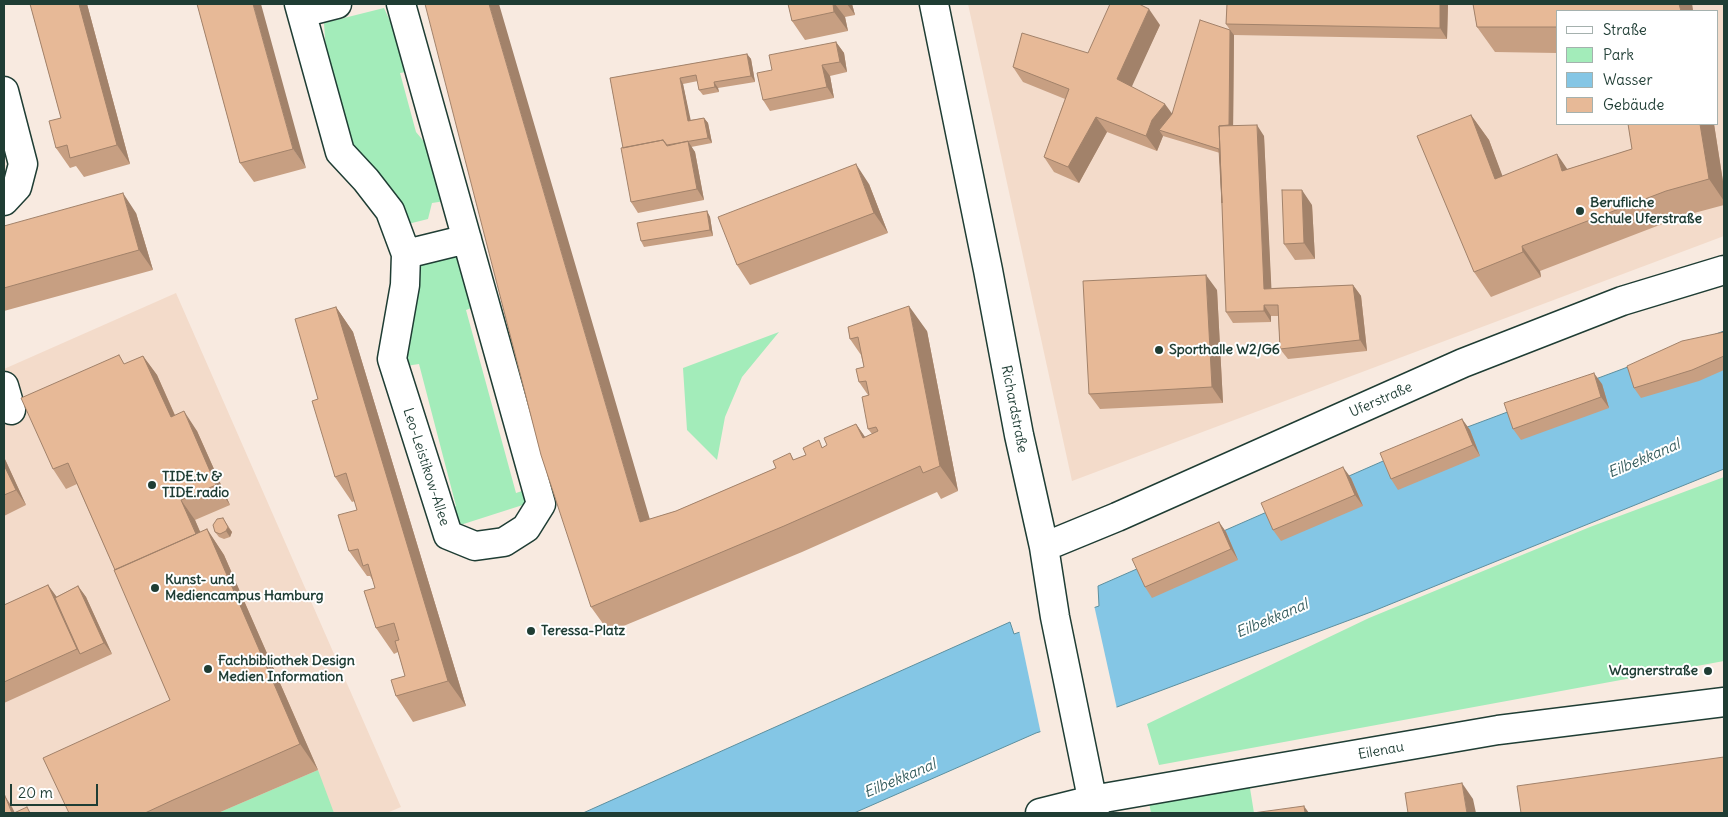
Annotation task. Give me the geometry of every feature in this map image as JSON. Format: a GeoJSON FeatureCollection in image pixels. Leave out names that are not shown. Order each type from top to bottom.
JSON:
{"type":"FeatureCollection","features":[{"type":"Feature","properties":{"kind":"street","name":"Leo-Leistikow-Allee"},"geometry":{"type":"LineString","coordinates":[[336,4],[300,8],[340,152],[366,180],[390,211],[406,254],[405,284],[392,359],[448,535],[475,546],[504,542],[526,528],[541,504],[401,4]]}},
{"type":"Feature","properties":{"kind":"street","name":"Richardstraße"},"geometry":{"type":"LineString","coordinates":[[934,4],[988,270],[1019,435],[1044,547],[1055,617],[1093,807]]}},
{"type":"Feature","properties":{"kind":"street"},"geometry":{"type":"LineString","coordinates":[[4,91],[23,164],[17,186],[4,201]]}},
{"type":"Feature","properties":{"kind":"street"},"geometry":{"type":"LineString","coordinates":[[406,254],[467,239]]}},
{"type":"Feature","properties":{"kind":"street","name":"Uferstraße"},"geometry":{"type":"LineString","coordinates":[[1044,547],[1117,517],[1463,363],[1622,301],[1724,270]]}},
{"type":"Feature","properties":{"kind":"street","name":"Eilenau"},"geometry":{"type":"LineString","coordinates":[[1040,813],[1093,807],[1498,730],[1724,702]]}},
{"type":"Feature","properties":{"kind":"shaded area"},"geometry":{"type":"Polygon","coordinates":[[[968,4],[1724,4],[1724,236],[1072,481],[968,4]]]}},
{"type":"Feature","properties":{"kind":"shaded area","name":"Kunst- und Mediencampus Hamburg"},"geometry":{"type":"Polygon","coordinates":[[[176,293],[401,807],[387,813],[4,813],[4,369],[176,293]]]}},
{"type":"Feature","properties":{"kind":"green space"},"geometry":{"type":"Polygon","coordinates":[[[384,8],[413,71],[400,73],[416,132],[435,155],[445,201],[432,203],[428,219],[408,224],[397,195],[353,154],[328,83],[324,23],[384,8]]]}},
{"type":"Feature","properties":{"kind":"green space"},"geometry":{"type":"Polygon","coordinates":[[[462,250],[477,306],[466,310],[516,493],[525,490],[529,503],[451,528],[446,513],[456,506],[419,364],[406,366],[403,355],[422,261],[462,250]]]}},
{"type":"Feature","properties":{"kind":"green space"},"geometry":{"type":"Polygon","coordinates":[[[779,332],[742,377],[725,417],[717,460],[687,430],[683,368],[779,332]]]}},
{"type":"Feature","properties":{"kind":"green space"},"geometry":{"type":"Polygon","coordinates":[[[1724,477],[1724,661],[1159,765],[1147,724],[1369,618],[1590,527],[1724,477]]]}},
{"type":"Feature","properties":{"kind":"green space"},"geometry":{"type":"Polygon","coordinates":[[[318,770],[334,813],[218,813],[318,770]]]}},
{"type":"Feature","properties":{"kind":"green space"},"geometry":{"type":"Polygon","coordinates":[[[1249,782],[1254,813],[1151,813],[1148,797],[1249,782]]]}},
{"type":"Feature","properties":{"kind":"water","name":"Eilbekkanal"},"geometry":{"type":"Polygon","coordinates":[[[1724,331],[1724,469],[1371,612],[1117,707],[1036,733],[854,813],[583,813],[1010,622],[1014,634],[1099,606],[1098,586],[1422,444],[1724,331]]]}},
{"type":"Feature","properties":{"kind":"pier"},"geometry":{"type":"Polygon","coordinates":[[[1094,605],[1117,709],[1041,734],[1019,630],[1094,605]]]}},
{"type":"Feature","properties":{"kind":"building"},"geometry":{"type":"Polygon","coordinates":[[[30,4],[79,4],[117,145],[70,158],[67,145],[56,148],[49,121],[61,118],[30,4]]]}},
{"type":"Feature","properties":{"kind":"building"},"geometry":{"type":"Polygon","coordinates":[[[197,4],[253,4],[293,149],[240,163],[197,4]]]}},
{"type":"Feature","properties":{"kind":"building"},"geometry":{"type":"Polygon","coordinates":[[[425,4],[489,4],[640,522],[676,511],[776,468],[773,461],[790,453],[793,460],[806,455],[803,448],[819,440],[822,448],[827,445],[824,438],[856,424],[863,438],[878,431],[876,427],[868,429],[862,397],[869,395],[866,381],[859,382],[856,369],[864,367],[858,337],[850,339],[848,327],[909,306],[940,466],[923,473],[920,466],[784,526],[591,607],[541,455],[425,4]]]}},
{"type":"Feature","properties":{"kind":"building"},"geometry":{"type":"Polygon","coordinates":[[[788,4],[833,4],[834,12],[792,21],[788,4]]]}},
{"type":"Feature","properties":{"kind":"building"},"geometry":{"type":"Polygon","coordinates":[[[1110,4],[1139,4],[1149,9],[1117,79],[1165,104],[1152,120],[1146,136],[1096,117],[1068,167],[1044,157],[1069,89],[1013,67],[1022,33],[1088,53],[1110,4]]]}},
{"type":"Feature","properties":{"kind":"building"},"geometry":{"type":"Polygon","coordinates":[[[1227,4],[1440,4],[1440,28],[1226,24],[1227,4]]]}},
{"type":"Feature","properties":{"kind":"building"},"geometry":{"type":"Polygon","coordinates":[[[1473,4],[1679,4],[1681,10],[1556,10],[1556,27],[1477,27],[1473,4]]]}},
{"type":"Feature","properties":{"kind":"building"},"geometry":{"type":"Polygon","coordinates":[[[1200,20],[1230,30],[1229,125],[1219,126],[1222,203],[1219,149],[1159,130],[1172,114],[1200,20]]]}},
{"type":"Feature","properties":{"kind":"building"},"geometry":{"type":"Polygon","coordinates":[[[836,42],[840,62],[822,65],[827,87],[763,100],[757,73],[772,70],[769,55],[836,42]]]}},
{"type":"Feature","properties":{"kind":"building"},"geometry":{"type":"Polygon","coordinates":[[[747,54],[751,76],[714,82],[715,87],[699,90],[696,75],[680,78],[688,121],[704,118],[708,138],[667,145],[663,140],[623,148],[610,78],[747,54]]]}},
{"type":"Feature","properties":{"kind":"building","name":"Berufliche Schule Uferstraße"},"geometry":{"type":"Polygon","coordinates":[[[1471,115],[1495,179],[1557,154],[1562,171],[1632,149],[1628,125],[1700,125],[1709,179],[1666,191],[1522,246],[1523,252],[1474,272],[1417,136],[1471,115]]]}},
{"type":"Feature","properties":{"kind":"building"},"geometry":{"type":"Polygon","coordinates":[[[1257,125],[1264,289],[1353,285],[1360,340],[1280,349],[1278,305],[1264,305],[1264,311],[1226,312],[1219,126],[1257,125]]]}},
{"type":"Feature","properties":{"kind":"building"},"geometry":{"type":"Polygon","coordinates":[[[663,140],[667,146],[688,141],[697,189],[631,202],[621,148],[663,140]]]}},
{"type":"Feature","properties":{"kind":"building"},"geometry":{"type":"Polygon","coordinates":[[[856,164],[874,213],[737,265],[718,217],[856,164]]]}},
{"type":"Feature","properties":{"kind":"building"},"geometry":{"type":"Polygon","coordinates":[[[1282,190],[1302,190],[1304,243],[1284,244],[1282,190]]]}},
{"type":"Feature","properties":{"kind":"building"},"geometry":{"type":"Polygon","coordinates":[[[123,193],[139,250],[4,288],[4,226],[123,193]]]}},
{"type":"Feature","properties":{"kind":"building"},"geometry":{"type":"Polygon","coordinates":[[[707,211],[710,230],[641,241],[637,223],[707,211]]]}},
{"type":"Feature","properties":{"kind":"building","name":"Sporthalle W2/G6"},"geometry":{"type":"Polygon","coordinates":[[[1206,275],[1212,387],[1089,394],[1083,281],[1206,275]]]}},
{"type":"Feature","properties":{"kind":"building"},"geometry":{"type":"Polygon","coordinates":[[[336,307],[448,681],[396,696],[391,680],[405,676],[395,641],[399,640],[394,623],[376,628],[364,591],[375,588],[368,564],[363,566],[358,549],[349,551],[338,515],[357,510],[346,473],[335,477],[312,401],[318,399],[295,319],[336,307]]]}},
{"type":"Feature","properties":{"kind":"building"},"geometry":{"type":"Polygon","coordinates":[[[1724,332],[1724,356],[1692,370],[1634,388],[1627,366],[1682,341],[1724,332]]]}},
{"type":"Feature","properties":{"kind":"building","name":"TIDE.tv & TIDE.radio"},"geometry":{"type":"Polygon","coordinates":[[[119,355],[124,364],[143,356],[171,417],[184,411],[216,485],[181,500],[196,534],[115,570],[68,463],[53,469],[21,398],[119,355]]]}},
{"type":"Feature","properties":{"kind":"building"},"geometry":{"type":"Polygon","coordinates":[[[1594,373],[1601,397],[1513,429],[1504,403],[1594,373]]]}},
{"type":"Feature","properties":{"kind":"building"},"geometry":{"type":"Polygon","coordinates":[[[1462,419],[1473,445],[1391,479],[1380,453],[1462,419]]]}},
{"type":"Feature","properties":{"kind":"building"},"geometry":{"type":"Polygon","coordinates":[[[4,465],[16,490],[4,495],[4,465]]]}},
{"type":"Feature","properties":{"kind":"building"},"geometry":{"type":"Polygon","coordinates":[[[1343,467],[1355,495],[1273,530],[1261,503],[1343,467]]]}},
{"type":"Feature","properties":{"kind":"building"},"geometry":{"type":"Polygon","coordinates":[[[223,518],[228,527],[226,531],[220,534],[215,532],[213,525],[217,519],[223,518]]]}},
{"type":"Feature","properties":{"kind":"building"},"geometry":{"type":"Polygon","coordinates":[[[1219,522],[1231,549],[1145,587],[1132,559],[1219,522]]]}},
{"type":"Feature","properties":{"kind":"building"},"geometry":{"type":"Polygon","coordinates":[[[207,529],[300,744],[145,813],[69,813],[43,758],[170,700],[114,570],[207,529]]]}},
{"type":"Feature","properties":{"kind":"building"},"geometry":{"type":"Polygon","coordinates":[[[48,585],[77,649],[4,682],[4,605],[48,585]]]}},
{"type":"Feature","properties":{"kind":"building"},"geometry":{"type":"Polygon","coordinates":[[[78,586],[104,643],[80,654],[55,598],[78,586]]]}},
{"type":"Feature","properties":{"kind":"building"},"geometry":{"type":"Polygon","coordinates":[[[1724,757],[1724,813],[1521,813],[1517,786],[1724,757]]]}},
{"type":"Feature","properties":{"kind":"building"},"geometry":{"type":"Polygon","coordinates":[[[1462,783],[1467,813],[1408,813],[1405,793],[1462,783]]]}},
{"type":"Feature","properties":{"kind":"building"},"geometry":{"type":"Polygon","coordinates":[[[5,796],[12,813],[4,813],[5,796]]]}},
{"type":"Feature","properties":{"kind":"building"},"geometry":{"type":"Polygon","coordinates":[[[1304,806],[1305,813],[1253,813],[1304,806]]]}},
{"type":"Feature","properties":{"kind":"building"},"geometry":{"type":"Polygon","coordinates":[[[27,807],[30,813],[14,813],[27,807]]]}},
{"type":"Feature","properties":{"kind":"place","name":"Berufliche Schule Uferstraße"},"geometry":{"type":"Point","coordinates":[1580,211]}},
{"type":"Feature","properties":{"kind":"place","name":"Sporthalle W2/G6"},"geometry":{"type":"Point","coordinates":[1159,350]}},
{"type":"Feature","properties":{"kind":"place","name":"TIDE.tv & TIDE.radio"},"geometry":{"type":"Point","coordinates":[152,485]}},
{"type":"Feature","properties":{"kind":"place","name":"Kunst- und Mediencampus Hamburg"},"geometry":{"type":"Point","coordinates":[155,588]}},
{"type":"Feature","properties":{"kind":"place","name":"Teressa-Platz"},"geometry":{"type":"Point","coordinates":[531,631]}},
{"type":"Feature","properties":{"kind":"place","name":"Fachbibliothek Design Medien Information"},"geometry":{"type":"Point","coordinates":[208,669]}},
{"type":"Feature","properties":{"kind":"place","name":"Wagnerstraße"},"geometry":{"type":"Point","coordinates":[1708,671]}}]}
